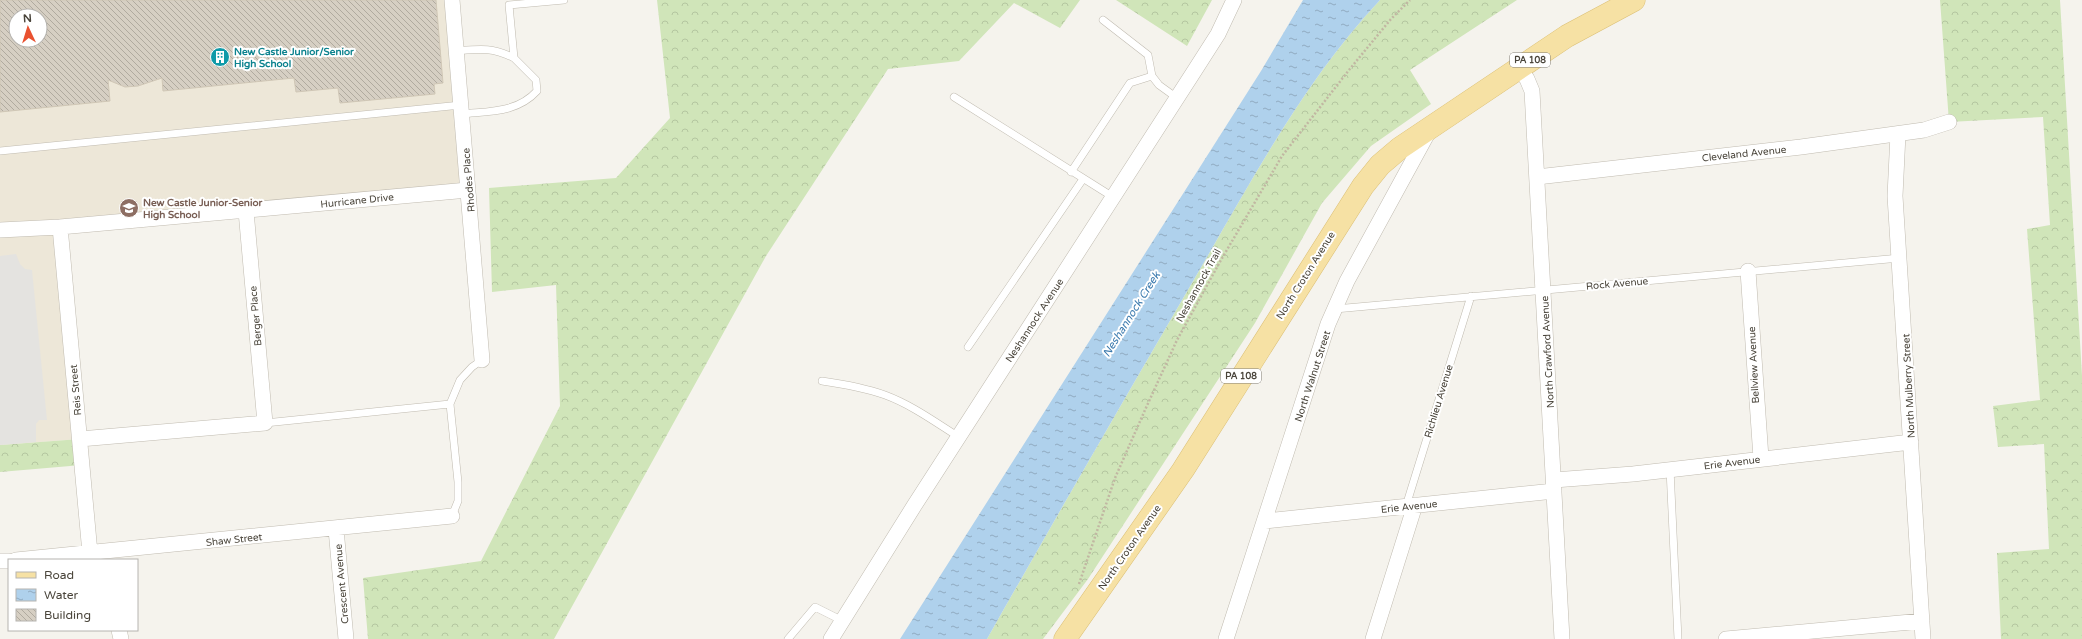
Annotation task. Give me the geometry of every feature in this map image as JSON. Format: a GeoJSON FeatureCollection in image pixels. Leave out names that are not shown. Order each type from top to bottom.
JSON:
{"type":"FeatureCollection","features":[{"type":"Feature","properties":{"kind":"main road","name":"North Croton Avenue"},"geometry":{"type":"LineString","coordinates":[[1065,639],[1183,470],[1328,238],[1363,186],[1380,165],[1400,148],[1567,36],[1634,0]]}},
{"type":"Feature","properties":{"kind":"street","name":"Rhodes Place"},"geometry":{"type":"LineString","coordinates":[[452,0],[482,360]]}},
{"type":"Feature","properties":{"kind":"street","name":"Neshannock Avenue"},"geometry":{"type":"LineString","coordinates":[[831,639],[1112,197],[1218,34],[1234,0]]}},
{"type":"Feature","properties":{"kind":"street","name":"North Crawford Avenue"},"geometry":{"type":"LineString","coordinates":[[1519,68],[1527,79],[1532,92],[1562,639]]}},
{"type":"Feature","properties":{"kind":"street","name":"Cleveland Avenue"},"geometry":{"type":"LineString","coordinates":[[1537,177],[1801,147],[1924,130],[1949,122]]}},
{"type":"Feature","properties":{"kind":"street","name":"North Walnut Street"},"geometry":{"type":"LineString","coordinates":[[1226,639],[1335,309],[1392,197],[1431,127]]}},
{"type":"Feature","properties":{"kind":"street","name":"North Mulberry Street"},"geometry":{"type":"LineString","coordinates":[[1898,134],[1895,196],[1900,258],[1922,639]]}},
{"type":"Feature","properties":{"kind":"street","name":"Hurricane Drive"},"geometry":{"type":"LineString","coordinates":[[246,211],[468,190]]}},
{"type":"Feature","properties":{"kind":"street"},"geometry":{"type":"LineString","coordinates":[[0,230],[60,227],[246,211]]}},
{"type":"Feature","properties":{"kind":"street","name":"Berger Place"},"geometry":{"type":"LineString","coordinates":[[246,211],[265,422]]}},
{"type":"Feature","properties":{"kind":"street","name":"Reis Street"},"geometry":{"type":"LineString","coordinates":[[60,227],[90,553]]}},
{"type":"Feature","properties":{"kind":"street","name":"Bellview Avenue"},"geometry":{"type":"LineString","coordinates":[[1748,271],[1761,458]]}},
{"type":"Feature","properties":{"kind":"street"},"geometry":{"type":"LineString","coordinates":[[80,439],[265,422]]}},
{"type":"Feature","properties":{"kind":"street","name":"Erie Avenue"},"geometry":{"type":"LineString","coordinates":[[1265,520],[1410,505],[1670,469],[1911,442]]}},
{"type":"Feature","properties":{"kind":"street","name":"Richlieu Avenue"},"geometry":{"type":"LineString","coordinates":[[1373,639],[1410,505]]}},
{"type":"Feature","properties":{"kind":"street","name":"Shaw Street"},"geometry":{"type":"LineString","coordinates":[[27,559],[90,553],[113,555],[452,516]]}},
{"type":"Feature","properties":{"kind":"street","name":"Crescent Avenue"},"geometry":{"type":"LineString","coordinates":[[336,529],[346,639]]}},
{"type":"Feature","properties":{"kind":"street"},"geometry":{"type":"LineString","coordinates":[[1726,639],[1922,621]]}},
{"type":"Feature","properties":{"kind":"lane"},"geometry":{"type":"LineString","coordinates":[[514,58],[509,5],[564,0]]}},
{"type":"Feature","properties":{"kind":"lane"},"geometry":{"type":"LineString","coordinates":[[1103,20],[1148,55],[1152,76],[1177,98]]}},
{"type":"Feature","properties":{"kind":"lane"},"geometry":{"type":"LineString","coordinates":[[0,151],[417,110],[508,109],[519,105],[530,98],[537,91],[536,80],[514,58],[502,52],[488,48],[456,51]]}},
{"type":"Feature","properties":{"kind":"lane"},"geometry":{"type":"LineString","coordinates":[[1071,172],[1130,83],[1152,76]]}},
{"type":"Feature","properties":{"kind":"lane"},"geometry":{"type":"LineString","coordinates":[[954,97],[1112,197]]}},
{"type":"Feature","properties":{"kind":"lane"},"geometry":{"type":"LineString","coordinates":[[968,347],[1083,179]]}},
{"type":"Feature","properties":{"kind":"lane","name":"Rock Avenue"},"geometry":{"type":"LineString","coordinates":[[1335,309],[1900,258]]}},
{"type":"Feature","properties":{"kind":"lane","name":"Richlieu Avenue"},"geometry":{"type":"LineString","coordinates":[[1410,505],[1471,296]]}},
{"type":"Feature","properties":{"kind":"lane"},"geometry":{"type":"LineString","coordinates":[[452,516],[458,501],[458,482],[450,404],[460,380],[472,367],[482,360]]}},
{"type":"Feature","properties":{"kind":"lane"},"geometry":{"type":"LineString","coordinates":[[822,381],[852,386],[885,395],[909,406],[959,437]]}},
{"type":"Feature","properties":{"kind":"lane"},"geometry":{"type":"LineString","coordinates":[[265,422],[450,404]]}},
{"type":"Feature","properties":{"kind":"lane"},"geometry":{"type":"LineString","coordinates":[[1670,469],[1678,639]]}},
{"type":"Feature","properties":{"kind":"lane"},"geometry":{"type":"LineString","coordinates":[[788,639],[815,607],[843,621]]}},
{"type":"Feature","properties":{"kind":"path","name":"Neshannock Trail"},"geometry":{"type":"LineString","coordinates":[[1078,588],[1118,471],[1177,340],[1221,260],[1282,156],[1349,70],[1391,19],[1410,0]]}},
{"type":"Feature","properties":{"kind":"shaded area","name":"New Castle Junior-Senior High School"},"geometry":{"type":"Polygon","coordinates":[[[0,0],[452,0],[468,190],[60,227],[80,439],[0,445],[0,0]]]}},
{"type":"Feature","properties":{"kind":"shaded area"},"geometry":{"type":"Polygon","coordinates":[[[16,254],[20,264],[25,269],[32,270],[47,420],[39,420],[36,424],[36,442],[0,445],[0,256],[16,254]]]}},
{"type":"Feature","properties":{"kind":"green space"},"geometry":{"type":"Polygon","coordinates":[[[657,0],[1080,0],[1060,28],[1014,3],[959,61],[888,69],[766,256],[554,639],[368,639],[363,578],[481,561],[560,406],[556,285],[492,292],[489,188],[616,178],[670,118],[657,0]]]}},
{"type":"Feature","properties":{"kind":"green space"},"geometry":{"type":"Polygon","coordinates":[[[1116,0],[1212,0],[1187,46],[1116,0]]]}},
{"type":"Feature","properties":{"kind":"green space"},"geometry":{"type":"Polygon","coordinates":[[[1380,0],[1517,0],[1410,70],[1431,104],[1371,146],[1322,203],[1255,323],[1088,579],[1043,639],[987,639],[1117,411],[1280,132],[1327,64],[1380,0]]]}},
{"type":"Feature","properties":{"kind":"green space"},"geometry":{"type":"Polygon","coordinates":[[[1940,0],[2060,0],[2082,376],[2082,639],[2001,639],[1997,553],[2049,549],[2044,444],[1998,447],[1993,406],[2040,400],[2027,229],[2050,225],[2043,117],[1949,122],[1940,0]]]}},
{"type":"Feature","properties":{"kind":"green space"},"geometry":{"type":"Polygon","coordinates":[[[80,439],[82,465],[0,472],[0,445],[80,439]]]}},
{"type":"Feature","properties":{"kind":"water","name":"Neshannock Creek"},"geometry":{"type":"Polygon","coordinates":[[[1303,0],[1380,0],[1327,64],[1280,132],[1117,411],[987,639],[900,639],[1261,71],[1303,0]]]}},
{"type":"Feature","properties":{"kind":"building","name":"New Castle Junior/Senior High School"},"geometry":{"type":"Polygon","coordinates":[[[0,0],[436,0],[443,83],[434,84],[435,94],[340,103],[338,88],[296,92],[294,78],[163,91],[162,78],[138,86],[125,87],[108,80],[110,101],[0,112],[0,0]]]}},
{"type":"Feature","properties":{"kind":"place","name":"New Castle Junior/Senior High School"},"geometry":{"type":"Point","coordinates":[220,57]}},
{"type":"Feature","properties":{"kind":"place","name":"New Castle Junior-Senior High School"},"geometry":{"type":"Point","coordinates":[129,208]}}]}
